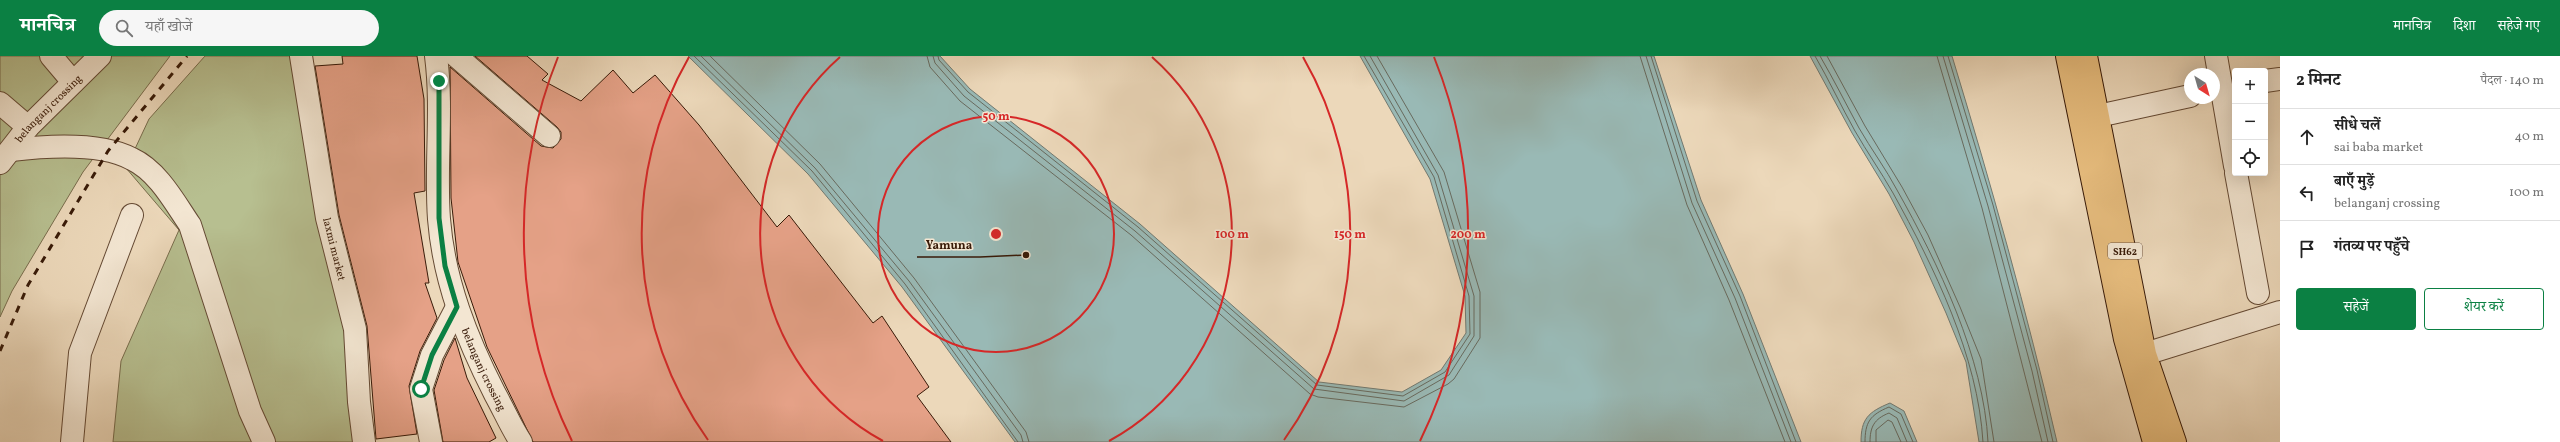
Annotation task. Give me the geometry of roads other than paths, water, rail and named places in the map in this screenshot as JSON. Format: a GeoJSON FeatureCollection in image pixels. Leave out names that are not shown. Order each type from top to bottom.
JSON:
{"type":"FeatureCollection","features":[{"type":"Feature","properties":{"kind":"main road","name":"SH62"},"geometry":{"type":"LineString","coordinates":[[2067,56],[2124,339],[2154,442]]}},
{"type":"Feature","properties":{"kind":"main road","name":"SH62"},"geometry":{"type":"LineString","coordinates":[[2086,56],[2145,354],[2175,442]]}},
{"type":"Feature","properties":{"kind":"street"},"geometry":{"type":"LineString","coordinates":[[51,56],[73,82]]}},
{"type":"Feature","properties":{"kind":"street","name":"belanganj crossing"},"geometry":{"type":"LineString","coordinates":[[5,156],[28,127],[100,56]]}},
{"type":"Feature","properties":{"kind":"street","name":"laxmi market"},"geometry":{"type":"LineString","coordinates":[[302,56],[327,218],[355,329],[359,402],[364,442]]}},
{"type":"Feature","properties":{"kind":"street","name":"belanganj crossing"},"geometry":{"type":"LineString","coordinates":[[436,56],[439,81],[439,218],[445,266],[457,307],[482,367],[521,442]]}},
{"type":"Feature","properties":{"kind":"street"},"geometry":{"type":"LineString","coordinates":[[456,56],[549,136]]}},
{"type":"Feature","properties":{"kind":"street"},"geometry":{"type":"LineString","coordinates":[[2216,56],[2224,89],[2232,145]]}},
{"type":"Feature","properties":{"kind":"street"},"geometry":{"type":"LineString","coordinates":[[2268,81],[2280,79]]}},
{"type":"Feature","properties":{"kind":"street"},"geometry":{"type":"LineString","coordinates":[[2098,116],[2184,97]]}},
{"type":"Feature","properties":{"kind":"street"},"geometry":{"type":"LineString","coordinates":[[0,103],[28,127]]}},
{"type":"Feature","properties":{"kind":"street"},"geometry":{"type":"LineString","coordinates":[[5,156],[52,145],[108,151],[132,158],[148,170],[173,199],[190,226],[250,411],[264,442]]}},
{"type":"Feature","properties":{"kind":"street"},"geometry":{"type":"LineString","coordinates":[[2237,176],[2258,293]]}},
{"type":"Feature","properties":{"kind":"street"},"geometry":{"type":"LineString","coordinates":[[72,442],[80,353],[132,215]]}},
{"type":"Feature","properties":{"kind":"street"},"geometry":{"type":"LineString","coordinates":[[424,442],[431,442],[421,389],[432,355],[457,307]]}},
{"type":"Feature","properties":{"kind":"street"},"geometry":{"type":"LineString","coordinates":[[2145,354],[2280,312]]}},
{"type":"Feature","properties":{"kind":"water"},"geometry":{"type":"Polygon","coordinates":[[[688,56],[940,56],[970,89],[1140,224],[1319,382],[1402,392],[1441,370],[1466,333],[1465,296],[1430,179],[1360,56],[1654,56],[1701,200],[1743,294],[1801,442],[1015,442],[902,287],[808,174],[688,56]]]}},
{"type":"Feature","properties":{"kind":"water"},"geometry":{"type":"Polygon","coordinates":[[[1810,56],[1952,56],[2008,248],[2057,442],[1979,442],[1966,362],[1946,313],[1914,242],[1889,194],[1852,133],[1810,56]]]}},
{"type":"Feature","properties":{"kind":"water"},"geometry":{"type":"Polygon","coordinates":[[[1890,403],[1904,411],[1917,442],[1861,442],[1862,427],[1867,417],[1871,413],[1890,403]]]}},
{"type":"Feature","properties":{"kind":"railway"},"geometry":{"type":"LineString","coordinates":[[0,351],[28,285],[108,151],[187,56]]}},
{"type":"Feature","properties":{"kind":"place","name":"Yamuna"},"geometry":{"type":"Point","coordinates":[1026,255]}}]}
